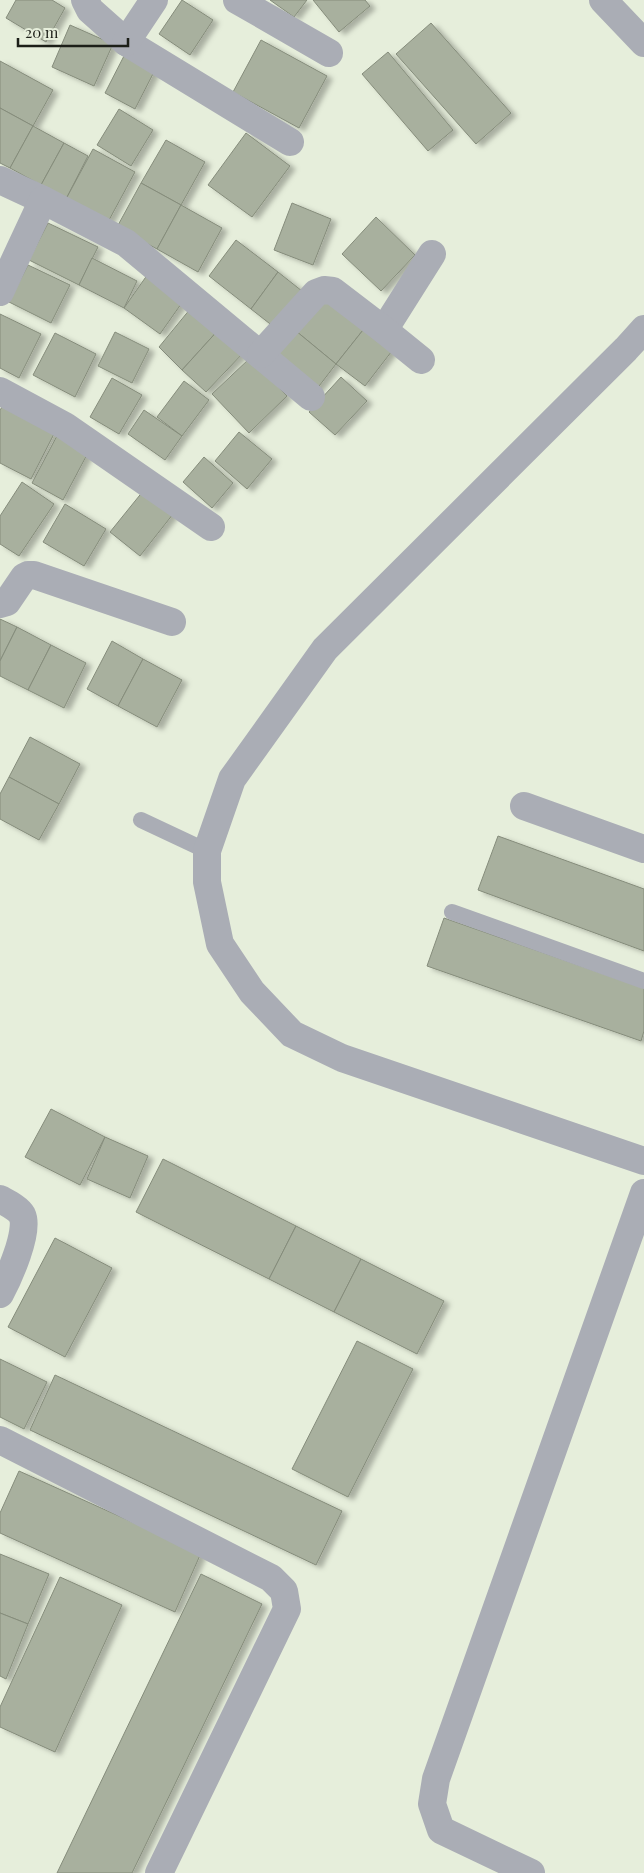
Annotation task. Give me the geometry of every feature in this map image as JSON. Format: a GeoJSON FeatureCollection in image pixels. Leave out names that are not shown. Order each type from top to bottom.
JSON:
{"type":"FeatureCollection","features":[{"type":"Feature","properties":{"kind":"street"},"geometry":{"type":"LineString","coordinates":[[85,0],[90,10],[126,42],[290,142]]}},
{"type":"Feature","properties":{"kind":"street"},"geometry":{"type":"LineString","coordinates":[[126,42],[154,0]]}},
{"type":"Feature","properties":{"kind":"street"},"geometry":{"type":"LineString","coordinates":[[237,0],[329,53]]}},
{"type":"Feature","properties":{"kind":"street"},"geometry":{"type":"LineString","coordinates":[[603,0],[644,43]]}},
{"type":"Feature","properties":{"kind":"street"},"geometry":{"type":"LineString","coordinates":[[0,180],[126,243],[311,397]]}},
{"type":"Feature","properties":{"kind":"street"},"geometry":{"type":"LineString","coordinates":[[0,292],[43,200]]}},
{"type":"Feature","properties":{"kind":"street"},"geometry":{"type":"LineString","coordinates":[[384,330],[432,254]]}},
{"type":"Feature","properties":{"kind":"street"},"geometry":{"type":"LineString","coordinates":[[261,354],[316,293],[324,290],[333,291],[420,360]]}},
{"type":"Feature","properties":{"kind":"street"},"geometry":{"type":"LineString","coordinates":[[644,329],[325,649],[232,780],[207,852],[207,882],[220,944],[252,992],[292,1034],[342,1058],[644,1161]]}},
{"type":"Feature","properties":{"kind":"street"},"geometry":{"type":"LineString","coordinates":[[0,391],[65,426],[212,527]]}},
{"type":"Feature","properties":{"kind":"street"},"geometry":{"type":"LineString","coordinates":[[0,604],[7,602],[24,577],[34,575],[172,622]]}},
{"type":"Feature","properties":{"kind":"street"},"geometry":{"type":"LineString","coordinates":[[524,806],[644,850]]}},
{"type":"Feature","properties":{"kind":"street"},"geometry":{"type":"LineString","coordinates":[[531,1873],[441,1830],[432,1804],[436,1779],[644,1193]]}},
{"type":"Feature","properties":{"kind":"street"},"geometry":{"type":"LineString","coordinates":[[0,1199],[16,1209],[22,1216],[24,1228],[10,1273],[0,1294]]}},
{"type":"Feature","properties":{"kind":"street"},"geometry":{"type":"LineString","coordinates":[[0,1440],[271,1578],[284,1590],[287,1609],[159,1873]]}},
{"type":"Feature","properties":{"kind":"lane"},"geometry":{"type":"LineString","coordinates":[[141,820],[207,852]]}},
{"type":"Feature","properties":{"kind":"lane"},"geometry":{"type":"LineString","coordinates":[[452,912],[644,981]]}},
{"type":"Feature","properties":{"kind":"building"},"geometry":{"type":"Polygon","coordinates":[[[16,0],[52,0],[65,8],[46,42],[6,18],[16,0]]]}},
{"type":"Feature","properties":{"kind":"building"},"geometry":{"type":"Polygon","coordinates":[[[182,0],[213,20],[190,55],[159,34],[182,0]]]}},
{"type":"Feature","properties":{"kind":"building"},"geometry":{"type":"Polygon","coordinates":[[[270,0],[307,0],[294,17],[270,0]]]}},
{"type":"Feature","properties":{"kind":"building"},"geometry":{"type":"Polygon","coordinates":[[[313,0],[365,0],[370,6],[339,32],[313,0]]]}},
{"type":"Feature","properties":{"kind":"building"},"geometry":{"type":"Polygon","coordinates":[[[431,23],[511,113],[476,144],[396,54],[431,23]]]}},
{"type":"Feature","properties":{"kind":"building"},"geometry":{"type":"Polygon","coordinates":[[[70,25],[113,44],[94,86],[52,67],[70,25]]]}},
{"type":"Feature","properties":{"kind":"building"},"geometry":{"type":"Polygon","coordinates":[[[261,40],[327,76],[299,128],[233,92],[261,40]]]}},
{"type":"Feature","properties":{"kind":"building"},"geometry":{"type":"Polygon","coordinates":[[[126,52],[156,68],[135,109],[105,93],[126,52]]]}},
{"type":"Feature","properties":{"kind":"building"},"geometry":{"type":"Polygon","coordinates":[[[388,52],[453,130],[428,151],[362,74],[388,52]]]}},
{"type":"Feature","properties":{"kind":"building"},"geometry":{"type":"Polygon","coordinates":[[[0,61],[53,90],[33,126],[0,108],[0,61]]]}},
{"type":"Feature","properties":{"kind":"building"},"geometry":{"type":"Polygon","coordinates":[[[0,108],[33,126],[10,168],[0,163],[0,108]]]}},
{"type":"Feature","properties":{"kind":"building"},"geometry":{"type":"Polygon","coordinates":[[[119,109],[153,130],[131,166],[97,145],[119,109]]]}},
{"type":"Feature","properties":{"kind":"building"},"geometry":{"type":"Polygon","coordinates":[[[33,126],[64,143],[41,185],[10,168],[33,126]]]}},
{"type":"Feature","properties":{"kind":"building"},"geometry":{"type":"Polygon","coordinates":[[[246,133],[290,166],[252,217],[208,185],[246,133]]]}},
{"type":"Feature","properties":{"kind":"building"},"geometry":{"type":"Polygon","coordinates":[[[166,140],[205,162],[181,205],[141,183],[166,140]]]}},
{"type":"Feature","properties":{"kind":"building"},"geometry":{"type":"Polygon","coordinates":[[[64,143],[88,156],[66,199],[41,185],[64,143]]]}},
{"type":"Feature","properties":{"kind":"building"},"geometry":{"type":"Polygon","coordinates":[[[93,149],[135,172],[108,222],[66,199],[93,149]]]}},
{"type":"Feature","properties":{"kind":"building"},"geometry":{"type":"Polygon","coordinates":[[[141,183],[181,205],[157,249],[117,227],[141,183]]]}},
{"type":"Feature","properties":{"kind":"building"},"geometry":{"type":"Polygon","coordinates":[[[292,203],[331,219],[313,265],[274,250],[292,203]]]}},
{"type":"Feature","properties":{"kind":"building"},"geometry":{"type":"Polygon","coordinates":[[[181,205],[222,228],[198,272],[157,249],[181,205]]]}},
{"type":"Feature","properties":{"kind":"building"},"geometry":{"type":"Polygon","coordinates":[[[376,217],[415,255],[381,291],[342,254],[376,217]]]}},
{"type":"Feature","properties":{"kind":"building"},"geometry":{"type":"Polygon","coordinates":[[[48,223],[98,247],[79,285],[29,260],[48,223]]]}},
{"type":"Feature","properties":{"kind":"building"},"geometry":{"type":"Polygon","coordinates":[[[236,240],[278,272],[251,309],[209,276],[236,240]]]}},
{"type":"Feature","properties":{"kind":"building"},"geometry":{"type":"Polygon","coordinates":[[[92,258],[137,281],[124,308],[79,285],[92,258]]]}},
{"type":"Feature","properties":{"kind":"building"},"geometry":{"type":"Polygon","coordinates":[[[28,265],[70,285],[51,323],[9,302],[28,265]]]}},
{"type":"Feature","properties":{"kind":"building"},"geometry":{"type":"Polygon","coordinates":[[[150,271],[186,297],[160,334],[124,308],[150,271]]]}},
{"type":"Feature","properties":{"kind":"building"},"geometry":{"type":"Polygon","coordinates":[[[278,272],[302,291],[274,327],[251,309],[278,272]]]}},
{"type":"Feature","properties":{"kind":"building"},"geometry":{"type":"Polygon","coordinates":[[[326,292],[367,325],[336,364],[296,331],[326,292]]]}},
{"type":"Feature","properties":{"kind":"building"},"geometry":{"type":"Polygon","coordinates":[[[195,303],[221,327],[182,370],[159,347],[195,303]]]}},
{"type":"Feature","properties":{"kind":"building"},"geometry":{"type":"Polygon","coordinates":[[[0,314],[41,334],[19,378],[0,368],[0,314]]]}},
{"type":"Feature","properties":{"kind":"building"},"geometry":{"type":"Polygon","coordinates":[[[367,325],[395,347],[365,386],[336,364],[367,325]]]}},
{"type":"Feature","properties":{"kind":"building"},"geometry":{"type":"Polygon","coordinates":[[[221,327],[246,350],[206,392],[182,370],[221,327]]]}},
{"type":"Feature","properties":{"kind":"building"},"geometry":{"type":"Polygon","coordinates":[[[296,331],[336,364],[313,394],[272,361],[296,331]]]}},
{"type":"Feature","properties":{"kind":"building"},"geometry":{"type":"Polygon","coordinates":[[[115,332],[149,349],[132,383],[98,366],[115,332]]]}},
{"type":"Feature","properties":{"kind":"building"},"geometry":{"type":"Polygon","coordinates":[[[55,333],[96,354],[75,397],[33,375],[55,333]]]}},
{"type":"Feature","properties":{"kind":"building"},"geometry":{"type":"Polygon","coordinates":[[[250,358],[287,396],[249,433],[212,394],[250,358]]]}},
{"type":"Feature","properties":{"kind":"building"},"geometry":{"type":"Polygon","coordinates":[[[341,377],[367,401],[335,435],[309,412],[341,377]]]}},
{"type":"Feature","properties":{"kind":"building"},"geometry":{"type":"Polygon","coordinates":[[[112,378],[142,395],[119,434],[90,417],[112,378]]]}},
{"type":"Feature","properties":{"kind":"building"},"geometry":{"type":"Polygon","coordinates":[[[184,381],[209,400],[182,436],[157,417],[184,381]]]}},
{"type":"Feature","properties":{"kind":"building"},"geometry":{"type":"Polygon","coordinates":[[[4,404],[56,430],[31,479],[0,463],[0,410],[4,404]]]}},
{"type":"Feature","properties":{"kind":"building"},"geometry":{"type":"Polygon","coordinates":[[[144,410],[182,436],[165,460],[128,434],[144,410]]]}},
{"type":"Feature","properties":{"kind":"building"},"geometry":{"type":"Polygon","coordinates":[[[59,432],[90,449],[63,500],[32,483],[59,432]]]}},
{"type":"Feature","properties":{"kind":"building"},"geometry":{"type":"Polygon","coordinates":[[[239,432],[272,459],[247,489],[215,461],[239,432]]]}},
{"type":"Feature","properties":{"kind":"building"},"geometry":{"type":"Polygon","coordinates":[[[204,457],[233,483],[212,508],[183,482],[204,457]]]}},
{"type":"Feature","properties":{"kind":"building"},"geometry":{"type":"Polygon","coordinates":[[[22,482],[54,504],[19,556],[0,544],[0,516],[22,482]]]}},
{"type":"Feature","properties":{"kind":"building"},"geometry":{"type":"Polygon","coordinates":[[[148,485],[177,509],[140,556],[110,532],[148,485]]]}},
{"type":"Feature","properties":{"kind":"building"},"geometry":{"type":"Polygon","coordinates":[[[65,504],[106,529],[84,566],[43,542],[65,504]]]}},
{"type":"Feature","properties":{"kind":"building"},"geometry":{"type":"Polygon","coordinates":[[[0,619],[17,627],[0,661],[0,619]]]}},
{"type":"Feature","properties":{"kind":"building"},"geometry":{"type":"Polygon","coordinates":[[[17,627],[51,645],[28,690],[0,676],[0,661],[17,627]]]}},
{"type":"Feature","properties":{"kind":"building"},"geometry":{"type":"Polygon","coordinates":[[[112,641],[143,659],[118,706],[87,689],[112,641]]]}},
{"type":"Feature","properties":{"kind":"building"},"geometry":{"type":"Polygon","coordinates":[[[51,645],[86,663],[64,708],[28,690],[51,645]]]}},
{"type":"Feature","properties":{"kind":"building"},"geometry":{"type":"Polygon","coordinates":[[[143,659],[182,680],[157,727],[118,706],[143,659]]]}},
{"type":"Feature","properties":{"kind":"building"},"geometry":{"type":"Polygon","coordinates":[[[30,737],[80,764],[59,804],[9,777],[30,737]]]}},
{"type":"Feature","properties":{"kind":"building"},"geometry":{"type":"Polygon","coordinates":[[[9,777],[59,804],[39,840],[0,819],[0,794],[9,777]]]}},
{"type":"Feature","properties":{"kind":"building"},"geometry":{"type":"Polygon","coordinates":[[[498,836],[644,889],[644,951],[478,890],[498,836]]]}},
{"type":"Feature","properties":{"kind":"building"},"geometry":{"type":"Polygon","coordinates":[[[444,918],[644,988],[644,1031],[641,1041],[427,966],[444,918]]]}},
{"type":"Feature","properties":{"kind":"building"},"geometry":{"type":"Polygon","coordinates":[[[51,1109],[105,1137],[80,1185],[25,1157],[51,1109]]]}},
{"type":"Feature","properties":{"kind":"building"},"geometry":{"type":"Polygon","coordinates":[[[105,1137],[148,1156],[130,1198],[87,1179],[105,1137]]]}},
{"type":"Feature","properties":{"kind":"building"},"geometry":{"type":"Polygon","coordinates":[[[163,1159],[296,1226],[269,1279],[136,1212],[163,1159]]]}},
{"type":"Feature","properties":{"kind":"building"},"geometry":{"type":"Polygon","coordinates":[[[296,1226],[361,1259],[334,1312],[269,1279],[296,1226]]]}},
{"type":"Feature","properties":{"kind":"building"},"geometry":{"type":"Polygon","coordinates":[[[55,1238],[112,1268],[65,1357],[8,1327],[55,1238]]]}},
{"type":"Feature","properties":{"kind":"building"},"geometry":{"type":"Polygon","coordinates":[[[361,1259],[444,1301],[417,1354],[334,1312],[361,1259]]]}},
{"type":"Feature","properties":{"kind":"building"},"geometry":{"type":"Polygon","coordinates":[[[357,1341],[413,1369],[348,1497],[292,1469],[357,1341]]]}},
{"type":"Feature","properties":{"kind":"building"},"geometry":{"type":"Polygon","coordinates":[[[0,1359],[47,1382],[24,1429],[0,1417],[0,1359]]]}},
{"type":"Feature","properties":{"kind":"building"},"geometry":{"type":"Polygon","coordinates":[[[55,1375],[342,1511],[316,1565],[30,1430],[55,1375]]]}},
{"type":"Feature","properties":{"kind":"building"},"geometry":{"type":"Polygon","coordinates":[[[19,1471],[201,1553],[175,1612],[0,1533],[0,1513],[19,1471]]]}},
{"type":"Feature","properties":{"kind":"building"},"geometry":{"type":"Polygon","coordinates":[[[0,1554],[49,1574],[28,1624],[0,1613],[0,1554]]]}},
{"type":"Feature","properties":{"kind":"building"},"geometry":{"type":"Polygon","coordinates":[[[201,1574],[262,1604],[132,1873],[57,1873],[201,1574]]]}},
{"type":"Feature","properties":{"kind":"building"},"geometry":{"type":"Polygon","coordinates":[[[60,1577],[122,1605],[55,1752],[0,1727],[0,1707],[60,1577]]]}},
{"type":"Feature","properties":{"kind":"building"},"geometry":{"type":"Polygon","coordinates":[[[0,1613],[28,1624],[6,1679],[0,1676],[0,1613]]]}}]}
